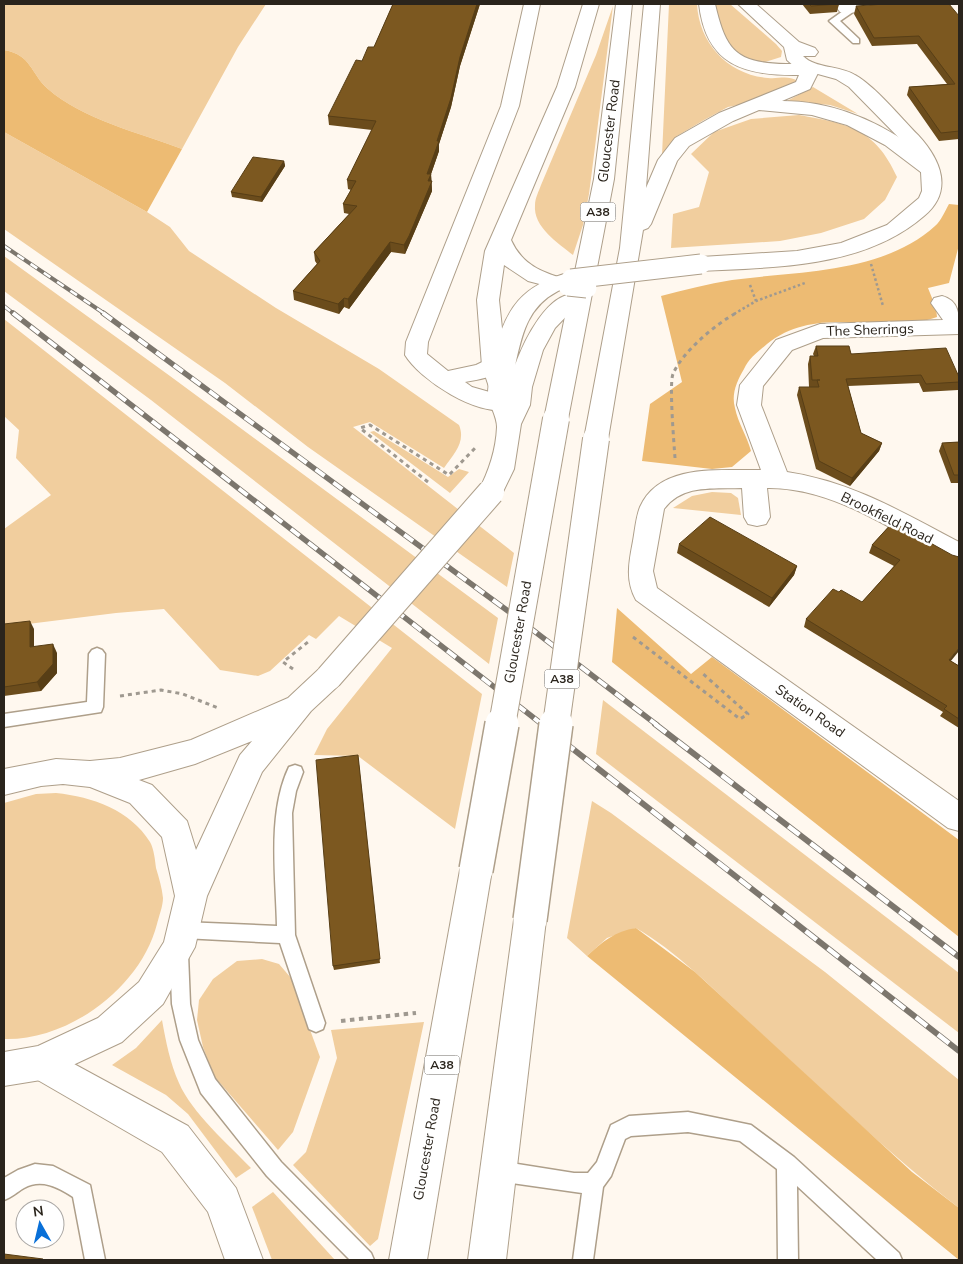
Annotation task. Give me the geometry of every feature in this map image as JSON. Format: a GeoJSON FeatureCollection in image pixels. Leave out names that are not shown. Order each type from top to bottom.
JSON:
{"type":"FeatureCollection","features":[{"type":"Feature","properties":{"kind":"main road"},"geometry":{"type":"LineString","coordinates":[[501,388],[464,393],[423,364],[416,355],[418,342],[510,106],[532,4]]}},
{"type":"Feature","properties":{"kind":"main road"},"geometry":{"type":"LineString","coordinates":[[4,1068],[14,1069],[41,1063],[110,1030],[151,992],[181,938],[191,896],[251,764],[301,703],[329,677],[491,492],[502,469],[507,447],[501,388],[488,300],[500,238],[566,87],[591,4]]}},
{"type":"Feature","properties":{"kind":"main road","name":"Gloucester Road"},"geometry":{"type":"LineString","coordinates":[[408,1260],[556,419],[604,179],[624,4]]}},
{"type":"Feature","properties":{"kind":"main road","name":"A38"},"geometry":{"type":"LineString","coordinates":[[487,1260],[576,570],[596,439],[632,248],[652,4]]}},
{"type":"Feature","properties":{"kind":"main road"},"geometry":{"type":"LineString","coordinates":[[501,388],[510,335],[516,318],[532,299],[575,286],[648,269],[791,258],[862,244],[892,231],[927,203],[932,192],[930,168],[912,140],[897,126],[880,105],[843,75],[811,69],[762,69],[746,66],[729,57],[716,42],[710,29],[706,4]]}},
{"type":"Feature","properties":{"kind":"main road"},"geometry":{"type":"LineString","coordinates":[[746,4],[793,46],[792,52],[794,57],[811,69],[820,86],[897,126]]}},
{"type":"Feature","properties":{"kind":"main road"},"geometry":{"type":"LineString","coordinates":[[844,6],[894,4]]}},
{"type":"Feature","properties":{"kind":"main road"},"geometry":{"type":"LineString","coordinates":[[632,248],[668,160],[682,142],[726,117],[754,107],[804,84],[811,69]]}},
{"type":"Feature","properties":{"kind":"main road"},"geometry":{"type":"LineString","coordinates":[[754,107],[790,105],[813,108],[851,118],[874,129],[909,151],[930,168]]}},
{"type":"Feature","properties":{"kind":"main road"},"geometry":{"type":"LineString","coordinates":[[500,238],[505,253],[518,266],[533,276],[575,286]]}},
{"type":"Feature","properties":{"kind":"main road"},"geometry":{"type":"LineString","coordinates":[[445,379],[501,388],[518,405],[520,386],[532,350],[546,324],[575,286]]}},
{"type":"Feature","properties":{"kind":"main road","name":"The Sherrings"},"geometry":{"type":"LineString","coordinates":[[942,303],[959,327]]}},
{"type":"Feature","properties":{"kind":"main road","name":"The Sherrings"},"geometry":{"type":"LineString","coordinates":[[765,479],[749,404],[752,386],[784,345],[800,337],[820,331],[959,327]]}},
{"type":"Feature","properties":{"kind":"main road"},"geometry":{"type":"LineString","coordinates":[[757,517],[765,479]]}},
{"type":"Feature","properties":{"kind":"main road","name":"Brookfield Road"},"geometry":{"type":"LineString","coordinates":[[661,605],[645,593],[640,572],[652,508],[661,495],[676,486],[694,480],[765,479],[810,484],[861,502],[959,554]]}},
{"type":"Feature","properties":{"kind":"main road","name":"Station Road"},"geometry":{"type":"LineString","coordinates":[[661,605],[959,818]]}},
{"type":"Feature","properties":{"kind":"main road"},"geometry":{"type":"LineString","coordinates":[[4,782],[45,773],[62,771],[92,774],[155,764],[238,735],[301,703]]}},
{"type":"Feature","properties":{"kind":"main road"},"geometry":{"type":"LineString","coordinates":[[92,774],[142,794],[176,831],[191,896]]}},
{"type":"Feature","properties":{"kind":"main road"},"geometry":{"type":"LineString","coordinates":[[41,1063],[175,1139],[223,1201],[244,1260]]}},
{"type":"Feature","properties":{"kind":"lane"},"geometry":{"type":"LineString","coordinates":[[844,6],[848,12],[834,21],[856,41]]}},
{"type":"Feature","properties":{"kind":"lane"},"geometry":{"type":"LineString","coordinates":[[4,721],[95,707],[97,654]]}},
{"type":"Feature","properties":{"kind":"lane"},"geometry":{"type":"LineString","coordinates":[[295,772],[284,813],[286,935],[316,1023]]}},
{"type":"Feature","properties":{"kind":"lane"},"geometry":{"type":"LineString","coordinates":[[286,935],[181,938],[181,1004],[189,1040],[208,1086],[274,1169],[363,1259]]}},
{"type":"Feature","properties":{"kind":"lane"},"geometry":{"type":"LineString","coordinates":[[583,1260],[593,1183],[604,1169],[618,1132],[629,1126],[688,1122],[744,1132],[787,1164],[892,1260]]}},
{"type":"Feature","properties":{"kind":"lane"},"geometry":{"type":"LineString","coordinates":[[787,1164],[788,1260]]}},
{"type":"Feature","properties":{"kind":"lane"},"geometry":{"type":"LineString","coordinates":[[498,1171],[574,1183],[593,1183]]}},
{"type":"Feature","properties":{"kind":"lane"},"geometry":{"type":"LineString","coordinates":[[4,1190],[13,1182],[32,1174],[59,1177],[83,1192],[84,1210],[95,1260]]}},
{"type":"Feature","properties":{"kind":"path"},"geometry":{"type":"LineString","coordinates":[[870,259],[883,305],[871,329]]}},
{"type":"Feature","properties":{"kind":"path"},"geometry":{"type":"LineString","coordinates":[[676,486],[672,375],[681,360],[720,322],[756,301],[808,282]]}},
{"type":"Feature","properties":{"kind":"path"},"geometry":{"type":"LineString","coordinates":[[428,482],[360,428],[370,425],[448,475],[476,446],[483,446]]}},
{"type":"Feature","properties":{"kind":"path"},"geometry":{"type":"LineString","coordinates":[[633,637],[740,719],[748,714],[697,668]]}},
{"type":"Feature","properties":{"kind":"path"},"geometry":{"type":"LineString","coordinates":[[293,669],[283,662],[308,642]]}},
{"type":"Feature","properties":{"kind":"path"},"geometry":{"type":"LineString","coordinates":[[95,700],[161,690],[183,694],[219,708]]}},
{"type":"Feature","properties":{"kind":"path"},"geometry":{"type":"LineString","coordinates":[[316,1023],[420,1013]]}},
{"type":"Feature","properties":{"kind":"shaded area"},"geometry":{"type":"Polygon","coordinates":[[[4,4],[266,4],[238,47],[182,149],[94,117],[62,100],[48,89],[25,60],[13,52],[4,50],[4,4]]]}},
{"type":"Feature","properties":{"kind":"shaded area"},"geometry":{"type":"Polygon","coordinates":[[[669,4],[697,4],[703,32],[710,44],[729,64],[754,76],[787,78],[798,81],[758,101],[728,107],[704,120],[677,136],[665,156],[662,155],[669,4]]]}},
{"type":"Feature","properties":{"kind":"shaded area"},"geometry":{"type":"Polygon","coordinates":[[[713,4],[730,4],[776,44],[782,51],[781,57],[759,64],[732,48],[726,42],[717,26],[713,4]]]}},
{"type":"Feature","properties":{"kind":"shaded area"},"geometry":{"type":"Polygon","coordinates":[[[613,6],[589,194],[583,225],[573,255],[554,240],[542,227],[535,213],[535,202],[596,55],[613,6]]]}},
{"type":"Feature","properties":{"kind":"shaded area"},"geometry":{"type":"Polygon","coordinates":[[[4,50],[13,52],[25,60],[48,89],[77,109],[112,124],[182,149],[147,212],[4,132],[4,50]]]}},
{"type":"Feature","properties":{"kind":"shaded area"},"geometry":{"type":"Polygon","coordinates":[[[813,87],[858,114],[830,105],[787,101],[813,87]]]}},
{"type":"Feature","properties":{"kind":"shaded area"},"geometry":{"type":"Polygon","coordinates":[[[799,115],[846,126],[869,138],[879,148],[897,177],[885,200],[864,219],[821,233],[780,241],[671,248],[673,214],[699,207],[709,172],[691,154],[714,132],[751,119],[799,115]]]}},
{"type":"Feature","properties":{"kind":"shaded area"},"geometry":{"type":"Polygon","coordinates":[[[4,132],[147,212],[170,227],[189,251],[276,308],[379,369],[459,425],[461,437],[458,448],[444,468],[370,422],[353,427],[514,553],[507,587],[308,447],[225,383],[4,229],[4,132]]]}},
{"type":"Feature","properties":{"kind":"shaded area"},"geometry":{"type":"Polygon","coordinates":[[[949,204],[959,205],[959,245],[949,283],[928,288],[936,308],[937,317],[917,322],[896,324],[830,322],[808,325],[787,332],[767,344],[751,358],[735,388],[735,408],[751,451],[732,467],[712,469],[642,461],[650,404],[682,382],[661,296],[732,280],[811,272],[865,262],[914,242],[937,224],[949,204]]]}},
{"type":"Feature","properties":{"kind":"shaded area"},"geometry":{"type":"Polygon","coordinates":[[[4,256],[498,618],[489,664],[151,400],[4,291],[4,256]]]}},
{"type":"Feature","properties":{"kind":"shaded area"},"geometry":{"type":"Polygon","coordinates":[[[4,319],[482,694],[455,829],[358,756],[314,755],[327,729],[392,648],[339,616],[316,639],[309,635],[270,671],[258,676],[220,670],[164,609],[4,627],[4,529],[51,495],[16,458],[19,430],[4,416],[4,319]]]}},
{"type":"Feature","properties":{"kind":"shaded area"},"geometry":{"type":"Polygon","coordinates":[[[374,431],[448,477],[459,469],[469,472],[450,493],[370,432],[374,431]]]}},
{"type":"Feature","properties":{"kind":"shaded area"},"geometry":{"type":"Polygon","coordinates":[[[712,492],[731,493],[738,498],[741,515],[673,508],[692,496],[712,492]]]}},
{"type":"Feature","properties":{"kind":"shaded area"},"geometry":{"type":"Polygon","coordinates":[[[617,608],[691,674],[712,657],[959,840],[959,937],[612,662],[617,608]]]}},
{"type":"Feature","properties":{"kind":"shaded area"},"geometry":{"type":"Polygon","coordinates":[[[603,700],[959,973],[959,1033],[596,754],[603,700]]]}},
{"type":"Feature","properties":{"kind":"shaded area"},"geometry":{"type":"Polygon","coordinates":[[[56,793],[83,798],[109,807],[132,821],[142,831],[150,842],[154,855],[162,890],[162,904],[148,947],[135,969],[119,989],[99,1006],[77,1020],[53,1031],[29,1037],[4,1039],[4,803],[36,794],[56,793]]]}},
{"type":"Feature","properties":{"kind":"shaded area"},"geometry":{"type":"Polygon","coordinates":[[[592,801],[611,813],[825,972],[959,1080],[959,1208],[879,1142],[696,973],[652,938],[636,928],[607,938],[587,956],[567,938],[592,801]]]}},
{"type":"Feature","properties":{"kind":"shaded area"},"geometry":{"type":"Polygon","coordinates":[[[636,928],[695,972],[912,1172],[959,1208],[959,1260],[587,956],[609,938],[628,929],[636,928]]]}},
{"type":"Feature","properties":{"kind":"shaded area"},"geometry":{"type":"Polygon","coordinates":[[[262,959],[279,964],[291,978],[320,1057],[293,1132],[278,1150],[214,1076],[203,1047],[197,1020],[199,1000],[213,979],[237,961],[262,959]]]}},
{"type":"Feature","properties":{"kind":"shaded area"},"geometry":{"type":"Polygon","coordinates":[[[162,1020],[176,1075],[192,1106],[251,1168],[236,1178],[188,1114],[166,1095],[112,1065],[136,1048],[162,1020]]]}},
{"type":"Feature","properties":{"kind":"shaded area"},"geometry":{"type":"Polygon","coordinates":[[[424,1022],[378,1239],[370,1246],[293,1165],[306,1152],[337,1058],[331,1030],[424,1022]]]}},
{"type":"Feature","properties":{"kind":"shaded area"},"geometry":{"type":"Polygon","coordinates":[[[273,1192],[335,1260],[272,1260],[252,1207],[273,1192]]]}},
{"type":"Feature","properties":{"kind":"building"},"geometry":{"type":"Polygon","coordinates":[[[393,4],[477,4],[460,57],[451,98],[437,141],[439,141],[427,174],[431,174],[428,181],[432,181],[409,236],[404,245],[390,242],[348,299],[344,298],[338,304],[293,291],[320,261],[314,252],[357,206],[343,204],[356,181],[347,180],[376,121],[328,116],[356,60],[362,61],[368,47],[374,47],[393,4]]]}},
{"type":"Feature","properties":{"kind":"building"},"geometry":{"type":"Polygon","coordinates":[[[809,4],[839,4],[811,6],[809,4]]]}},
{"type":"Feature","properties":{"kind":"building"},"geometry":{"type":"Polygon","coordinates":[[[949,4],[959,16],[959,131],[941,133],[909,87],[955,84],[919,36],[874,38],[856,6],[949,4]]]}},
{"type":"Feature","properties":{"kind":"building"},"geometry":{"type":"Polygon","coordinates":[[[253,157],[284,161],[261,197],[231,192],[253,157]]]}},
{"type":"Feature","properties":{"kind":"building"},"geometry":{"type":"Polygon","coordinates":[[[816,346],[849,346],[851,354],[946,348],[959,377],[959,382],[926,384],[921,375],[846,379],[861,433],[882,443],[852,478],[819,461],[799,387],[819,387],[817,380],[812,380],[810,356],[818,356],[816,346]]]}},
{"type":"Feature","properties":{"kind":"building"},"geometry":{"type":"Polygon","coordinates":[[[959,442],[959,475],[954,475],[942,443],[959,442]]]}},
{"type":"Feature","properties":{"kind":"building"},"geometry":{"type":"Polygon","coordinates":[[[710,517],[797,566],[772,598],[679,544],[710,517]]]}},
{"type":"Feature","properties":{"kind":"building"},"geometry":{"type":"Polygon","coordinates":[[[893,522],[952,555],[959,557],[959,648],[949,660],[959,666],[959,719],[944,709],[947,706],[806,619],[833,589],[839,592],[841,590],[862,602],[900,560],[872,545],[893,522]]]}},
{"type":"Feature","properties":{"kind":"building"},"geometry":{"type":"Polygon","coordinates":[[[30,621],[30,647],[53,644],[53,664],[37,682],[4,687],[4,624],[30,621]]]}},
{"type":"Feature","properties":{"kind":"building"},"geometry":{"type":"Polygon","coordinates":[[[358,755],[380,959],[333,966],[316,760],[358,755]]]}},
{"type":"Feature","properties":{"kind":"building"},"geometry":{"type":"Polygon","coordinates":[[[4,1254],[43,1259],[43,1260],[4,1260],[4,1254]]]}},
{"type":"Feature","properties":{"kind":"railway"},"geometry":{"type":"LineString","coordinates":[[4,246],[105,314]]}},
{"type":"Feature","properties":{"kind":"railway"},"geometry":{"type":"LineString","coordinates":[[4,306],[14,314]]}},
{"type":"Feature","properties":{"kind":"railway"},"geometry":{"type":"LineString","coordinates":[[13,313],[543,725]]}},
{"type":"Feature","properties":{"kind":"railway"},"geometry":{"type":"LineString","coordinates":[[103,313],[508,611],[657,725]]}},
{"type":"Feature","properties":{"kind":"railway"},"geometry":{"type":"LineString","coordinates":[[541,724],[959,1051]]}},
{"type":"Feature","properties":{"kind":"railway"},"geometry":{"type":"LineString","coordinates":[[655,724],[959,957]]}}]}
